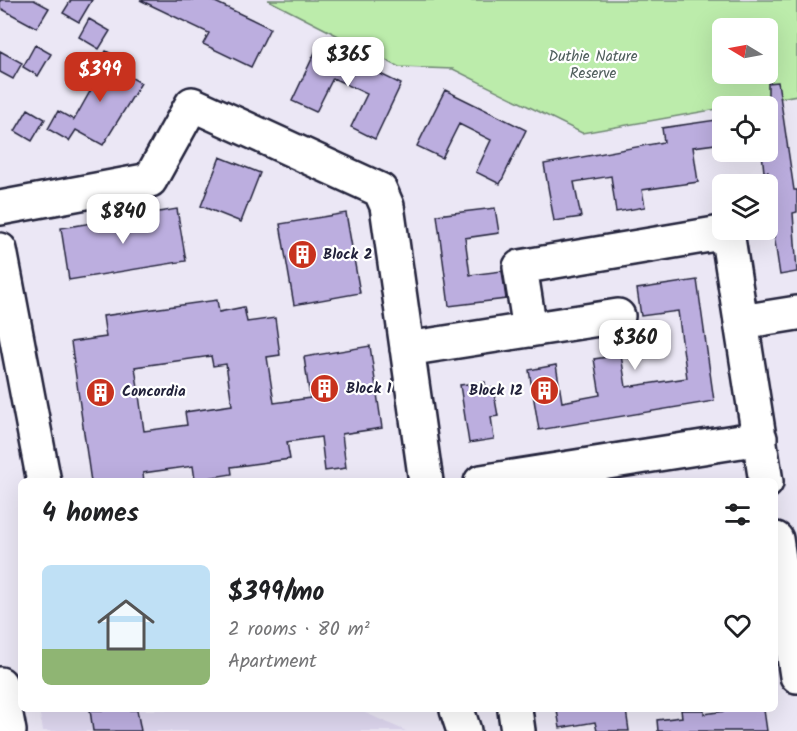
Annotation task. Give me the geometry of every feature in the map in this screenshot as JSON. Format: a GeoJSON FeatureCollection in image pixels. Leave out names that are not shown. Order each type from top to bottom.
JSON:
{"type":"FeatureCollection","features":[{"type":"Feature","properties":{"kind":"street"},"geometry":{"type":"LineString","coordinates":[[0,208],[150,180],[192,104],[380,190],[387,206],[425,478]]}},
{"type":"Feature","properties":{"kind":"street"},"geometry":{"type":"LineString","coordinates":[[530,330],[520,267],[727,232],[765,478]]}},
{"type":"Feature","properties":{"kind":"street"},"geometry":{"type":"LineString","coordinates":[[0,250],[43,478]]}},
{"type":"Feature","properties":{"kind":"street"},"geometry":{"type":"LineString","coordinates":[[741,322],[797,313]]}},
{"type":"Feature","properties":{"kind":"street"},"geometry":{"type":"LineString","coordinates":[[407,350],[618,316]]}},
{"type":"Feature","properties":{"kind":"street"},"geometry":{"type":"LineString","coordinates":[[506,478],[760,438]]}},
{"type":"Feature","properties":{"kind":"street"},"geometry":{"type":"LineString","coordinates":[[778,552],[797,676]]}},
{"type":"Feature","properties":{"kind":"street"},"geometry":{"type":"LineString","coordinates":[[0,684],[9,731]]}},
{"type":"Feature","properties":{"kind":"street"},"geometry":{"type":"LineString","coordinates":[[453,731],[455,712]]}},
{"type":"Feature","properties":{"kind":"street"},"geometry":{"type":"LineString","coordinates":[[456,712],[464,731]]}},
{"type":"Feature","properties":{"kind":"street"},"geometry":{"type":"LineString","coordinates":[[514,712],[518,731]]}},
{"type":"Feature","properties":{"kind":"shaded area"},"geometry":{"type":"Polygon","coordinates":[[[39,712],[363,712],[406,731],[43,731],[39,712]]]}},
{"type":"Feature","properties":{"kind":"green space","name":"Duthie Nature Reserve"},"geometry":{"type":"Polygon","coordinates":[[[268,0],[797,0],[797,95],[778,98],[778,96],[712,96],[712,110],[582,133],[453,69],[399,67],[268,0]]]}},
{"type":"Feature","properties":{"kind":"building"},"geometry":{"type":"Polygon","coordinates":[[[0,0],[34,0],[49,8],[37,28],[0,8],[0,0]]]}},
{"type":"Feature","properties":{"kind":"building"},"geometry":{"type":"Polygon","coordinates":[[[71,0],[92,0],[79,22],[63,13],[71,0]]]}},
{"type":"Feature","properties":{"kind":"building"},"geometry":{"type":"Polygon","coordinates":[[[140,0],[211,0],[270,28],[251,67],[203,44],[209,33],[140,0]]]}},
{"type":"Feature","properties":{"kind":"building"},"geometry":{"type":"Polygon","coordinates":[[[89,19],[110,31],[99,49],[79,37],[89,19]]]}},
{"type":"Feature","properties":{"kind":"building"},"geometry":{"type":"Polygon","coordinates":[[[319,44],[401,84],[375,139],[351,127],[367,94],[333,78],[316,112],[292,101],[319,44]]]}},
{"type":"Feature","properties":{"kind":"building"},"geometry":{"type":"Polygon","coordinates":[[[35,45],[51,54],[38,76],[23,67],[35,45]]]}},
{"type":"Feature","properties":{"kind":"building"},"geometry":{"type":"Polygon","coordinates":[[[0,51],[22,63],[13,79],[0,72],[0,51]]]}},
{"type":"Feature","properties":{"kind":"building"},"geometry":{"type":"Polygon","coordinates":[[[106,51],[128,63],[123,73],[141,83],[103,145],[76,130],[69,141],[48,129],[58,111],[74,120],[102,70],[97,67],[106,51]]]}},
{"type":"Feature","properties":{"kind":"building"},"geometry":{"type":"Polygon","coordinates":[[[778,82],[794,190],[797,190],[797,212],[793,213],[797,272],[780,275],[775,240],[778,240],[778,174],[764,172],[763,162],[778,162],[778,96],[768,96],[768,84],[778,84],[778,82]]]}},
{"type":"Feature","properties":{"kind":"building"},"geometry":{"type":"Polygon","coordinates":[[[445,90],[526,130],[500,184],[476,172],[491,140],[459,124],[442,158],[417,146],[445,90]]]}},
{"type":"Feature","properties":{"kind":"building"},"geometry":{"type":"Polygon","coordinates":[[[28,109],[45,119],[32,141],[15,131],[28,109]]]}},
{"type":"Feature","properties":{"kind":"building"},"geometry":{"type":"Polygon","coordinates":[[[712,121],[712,144],[693,147],[698,182],[642,190],[645,207],[616,212],[611,176],[574,182],[581,217],[554,221],[544,164],[664,142],[662,128],[712,121]]]}},
{"type":"Feature","properties":{"kind":"building"},"geometry":{"type":"Polygon","coordinates":[[[220,157],[260,173],[241,222],[201,206],[220,157]]]}},
{"type":"Feature","properties":{"kind":"building"},"geometry":{"type":"Polygon","coordinates":[[[495,208],[499,233],[465,238],[470,275],[502,271],[506,299],[449,306],[437,215],[495,208]]]}},
{"type":"Feature","properties":{"kind":"building"},"geometry":{"type":"Polygon","coordinates":[[[177,209],[186,261],[69,280],[61,228],[177,209]]]}},
{"type":"Feature","properties":{"kind":"building","name":"Block 2"},"geometry":{"type":"Polygon","coordinates":[[[346,213],[360,293],[294,305],[280,224],[346,213]]]}},
{"type":"Feature","properties":{"kind":"building"},"geometry":{"type":"Polygon","coordinates":[[[697,280],[714,401],[539,430],[529,370],[556,365],[562,402],[600,395],[594,359],[621,355],[626,387],[687,378],[678,311],[641,316],[637,289],[697,280]]]}},
{"type":"Feature","properties":{"kind":"building","name":"Concordia"},"geometry":{"type":"Polygon","coordinates":[[[217,300],[219,312],[244,307],[247,322],[275,318],[280,355],[267,357],[274,403],[310,398],[304,357],[370,346],[382,428],[342,434],[346,468],[325,471],[321,437],[287,442],[290,459],[231,467],[232,474],[195,478],[193,466],[143,473],[144,478],[90,478],[71,342],[106,337],[103,316],[217,300]],[[211,356],[135,367],[144,431],[187,425],[185,412],[232,405],[226,364],[213,366],[211,356]]]}},
{"type":"Feature","properties":{"kind":"building"},"geometry":{"type":"Polygon","coordinates":[[[485,382],[486,389],[493,388],[498,416],[491,417],[494,439],[469,443],[460,385],[485,382]]]}},
{"type":"Feature","properties":{"kind":"building"},"geometry":{"type":"Polygon","coordinates":[[[90,712],[137,712],[141,731],[93,731],[90,712]]]}},
{"type":"Feature","properties":{"kind":"building"},"geometry":{"type":"Polygon","coordinates":[[[557,712],[626,712],[629,731],[597,731],[595,722],[560,728],[557,712]]]}},
{"type":"Feature","properties":{"kind":"building"},"geometry":{"type":"Polygon","coordinates":[[[681,712],[704,712],[704,714],[764,712],[767,731],[658,731],[657,720],[682,717],[681,712]]]}},
{"type":"Feature","properties":{"kind":"place","name":"Block 2"},"geometry":{"type":"Point","coordinates":[302,255]}},
{"type":"Feature","properties":{"kind":"place","name":"Block 1"},"geometry":{"type":"Point","coordinates":[325,389]}},
{"type":"Feature","properties":{"kind":"place","name":"Block 12"},"geometry":{"type":"Point","coordinates":[544,391]}},
{"type":"Feature","properties":{"kind":"place","name":"Concordia"},"geometry":{"type":"Point","coordinates":[101,392]}}]}
